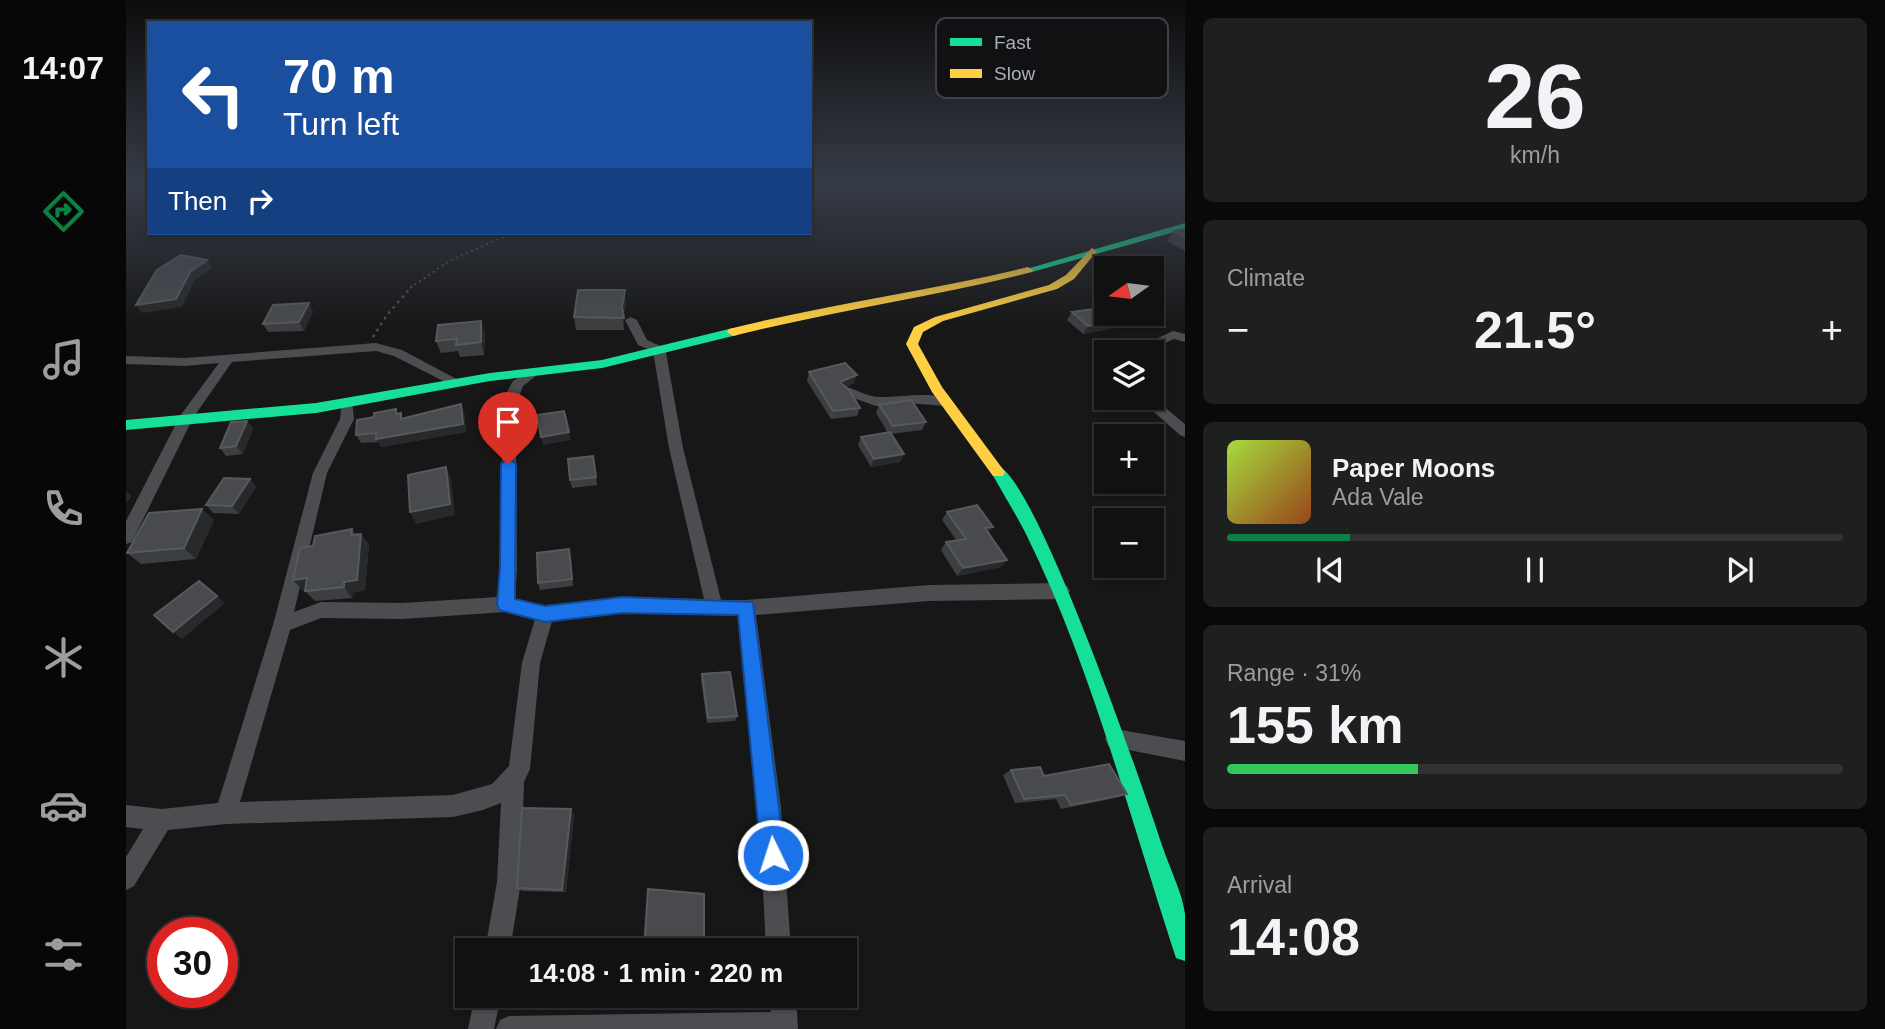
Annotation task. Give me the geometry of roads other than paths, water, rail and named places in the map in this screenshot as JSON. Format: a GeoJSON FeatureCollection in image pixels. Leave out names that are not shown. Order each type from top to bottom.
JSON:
{"type":"FeatureCollection","features":[{"type":"Feature","properties":{"kind":"street"},"geometry":{"type":"LineString","coordinates":[[126,425],[347,403],[458,383],[602,364],[661,351],[792,315],[970,285],[1163,232]]}},
{"type":"Feature","properties":{"kind":"street"},"geometry":{"type":"LineString","coordinates":[[1092,251],[1070,277],[1053,287],[939,319],[918,330],[912,344],[945,402],[1014,494],[1061,591],[1115,739],[1185,949]]}},
{"type":"Feature","properties":{"kind":"street"},"geometry":{"type":"LineString","coordinates":[[631,320],[642,342],[661,351]]}},
{"type":"Feature","properties":{"kind":"street"},"geometry":{"type":"LineString","coordinates":[[1162,340],[1173,335],[1185,338]]}},
{"type":"Feature","properties":{"kind":"street"},"geometry":{"type":"LineString","coordinates":[[126,360],[229,358],[369,348],[398,353],[458,383]]}},
{"type":"Feature","properties":{"kind":"street"},"geometry":{"type":"LineString","coordinates":[[661,351],[676,448],[714,606]]}},
{"type":"Feature","properties":{"kind":"street"},"geometry":{"type":"LineString","coordinates":[[126,537],[184,421],[229,358]]}},
{"type":"Feature","properties":{"kind":"street"},"geometry":{"type":"LineString","coordinates":[[506,604],[509,568],[509,435],[513,394],[519,384],[536,372]]}},
{"type":"Feature","properties":{"kind":"street"},"geometry":{"type":"LineString","coordinates":[[847,391],[876,401],[907,399],[945,402]]}},
{"type":"Feature","properties":{"kind":"street"},"geometry":{"type":"LineString","coordinates":[[226,813],[282,625],[320,473],[346,419],[347,403]]}},
{"type":"Feature","properties":{"kind":"street"},"geometry":{"type":"LineString","coordinates":[[1159,410],[1185,432]]}},
{"type":"Feature","properties":{"kind":"street"},"geometry":{"type":"LineString","coordinates":[[282,625],[321,610],[402,611],[506,604],[545,614],[622,605],[746,608],[929,593],[1061,591]]}},
{"type":"Feature","properties":{"kind":"street"},"geometry":{"type":"LineString","coordinates":[[746,608],[770,808],[778,938]]}},
{"type":"Feature","properties":{"kind":"street"},"geometry":{"type":"LineString","coordinates":[[500,938],[509,882],[513,782],[519,769],[531,663],[545,614]]}},
{"type":"Feature","properties":{"kind":"street"},"geometry":{"type":"LineString","coordinates":[[1115,739],[1185,751]]}},
{"type":"Feature","properties":{"kind":"street"},"geometry":{"type":"LineString","coordinates":[[126,816],[162,820],[226,813],[453,806],[501,793],[513,782]]}},
{"type":"Feature","properties":{"kind":"street"},"geometry":{"type":"LineString","coordinates":[[126,878],[162,820]]}},
{"type":"Feature","properties":{"kind":"street"},"geometry":{"type":"LineString","coordinates":[[481,1029],[485,1008]]}},
{"type":"Feature","properties":{"kind":"street"},"geometry":{"type":"LineString","coordinates":[[509,1029],[785,1027],[784,1008]]}}]}
